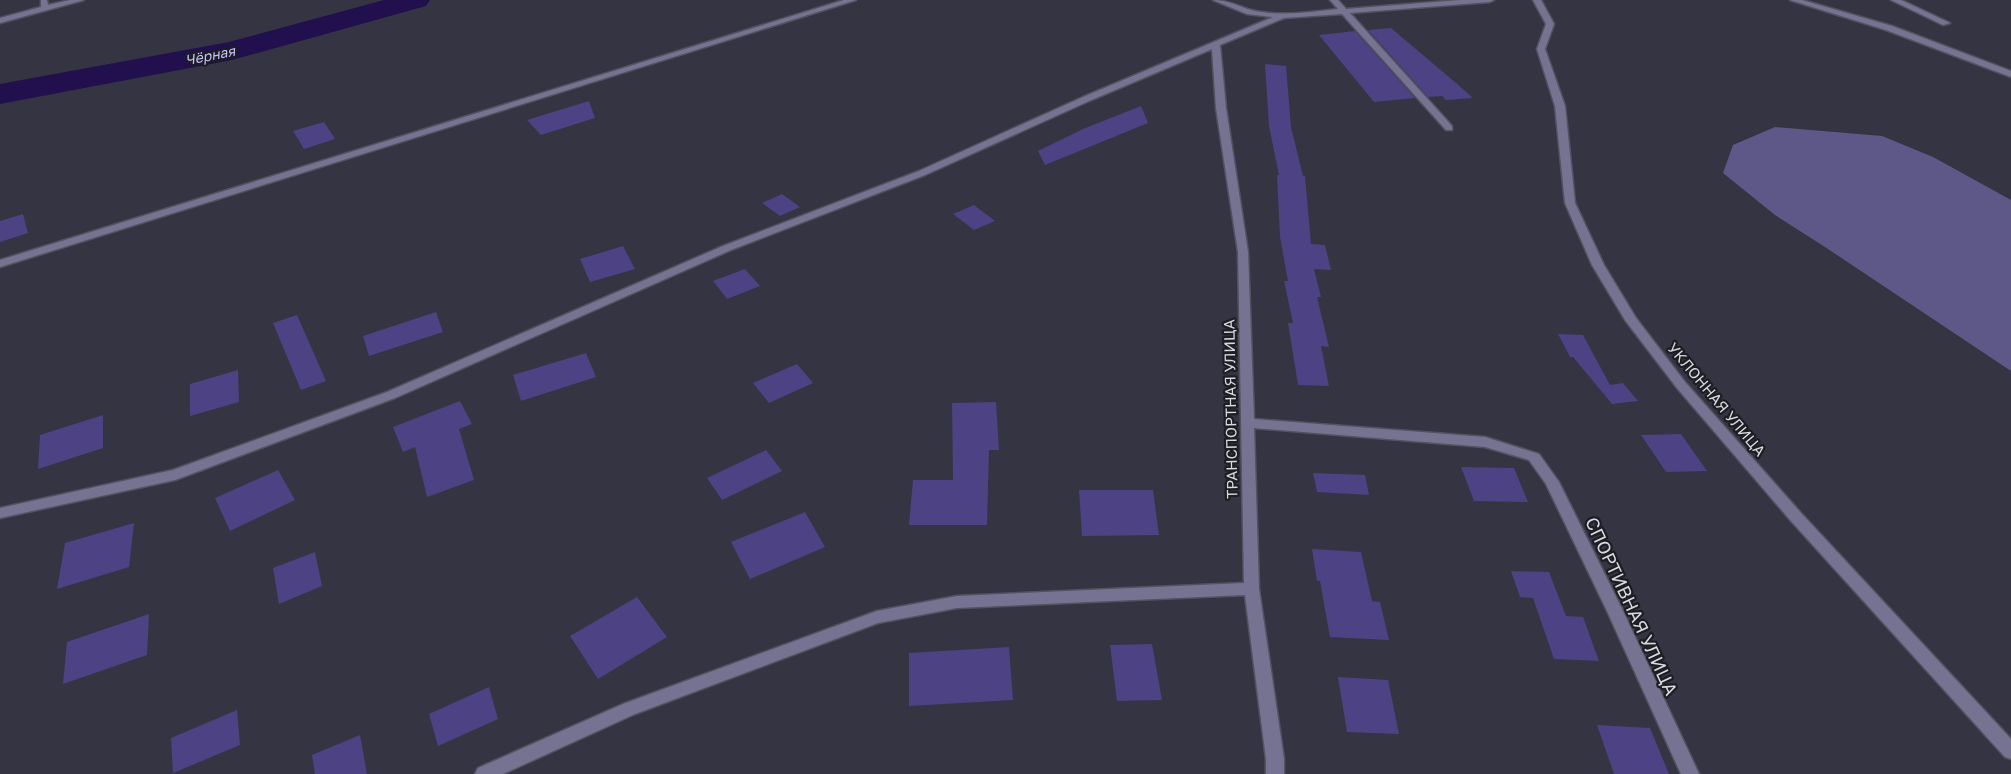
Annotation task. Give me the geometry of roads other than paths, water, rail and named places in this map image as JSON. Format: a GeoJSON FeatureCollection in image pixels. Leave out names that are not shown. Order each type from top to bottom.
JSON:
{"type":"FeatureCollection","features":[{"type":"Feature","properties":{"kind":"street"},"geometry":{"type":"LineString","coordinates":[[0,21],[45,4],[80,0]]}},
{"type":"Feature","properties":{"kind":"street"},"geometry":{"type":"LineString","coordinates":[[0,264],[852,0]]}},
{"type":"Feature","properties":{"kind":"street"},"geometry":{"type":"LineString","coordinates":[[1217,0],[1250,12],[1283,16],[1490,0]]}},
{"type":"Feature","properties":{"kind":"street"},"geometry":{"type":"LineString","coordinates":[[1334,0],[1449,128]]}},
{"type":"Feature","properties":{"kind":"street","name":"УКЛОННАЯ УЛИЦА"},"geometry":{"type":"LineString","coordinates":[[1537,0],[1550,24],[1541,49],[1560,106],[1570,203],[1598,265],[1632,320],[1681,385],[1771,488],[2011,751]]}},
{"type":"Feature","properties":{"kind":"street"},"geometry":{"type":"LineString","coordinates":[[1794,0],[1889,28],[2011,74]]}},
{"type":"Feature","properties":{"kind":"street"},"geometry":{"type":"LineString","coordinates":[[1895,0],[1946,23]]}},
{"type":"Feature","properties":{"kind":"street"},"geometry":{"type":"LineString","coordinates":[[0,513],[175,475],[391,395],[727,248],[922,173],[1086,99],[1283,16]]}},
{"type":"Feature","properties":{"kind":"street","name":"ТРАНСПОРТНАЯ УЛИЦА"},"geometry":{"type":"LineString","coordinates":[[1216,44],[1221,108],[1243,252],[1246,423],[1252,589],[1275,759],[1275,774]]}},
{"type":"Feature","properties":{"kind":"street","name":"СПОРТИВНАЯ УЛИЦА"},"geometry":{"type":"LineString","coordinates":[[1246,423],[1485,442],[1534,457],[1552,482],[1615,611],[1690,774]]}},
{"type":"Feature","properties":{"kind":"street"},"geometry":{"type":"LineString","coordinates":[[484,774],[629,709],[877,617],[957,602],[1252,589]]}},
{"type":"Feature","properties":{"kind":"waterway","name":"Чёрная"},"geometry":{"type":"LineString","coordinates":[[0,94],[232,51],[416,0]]}}]}
